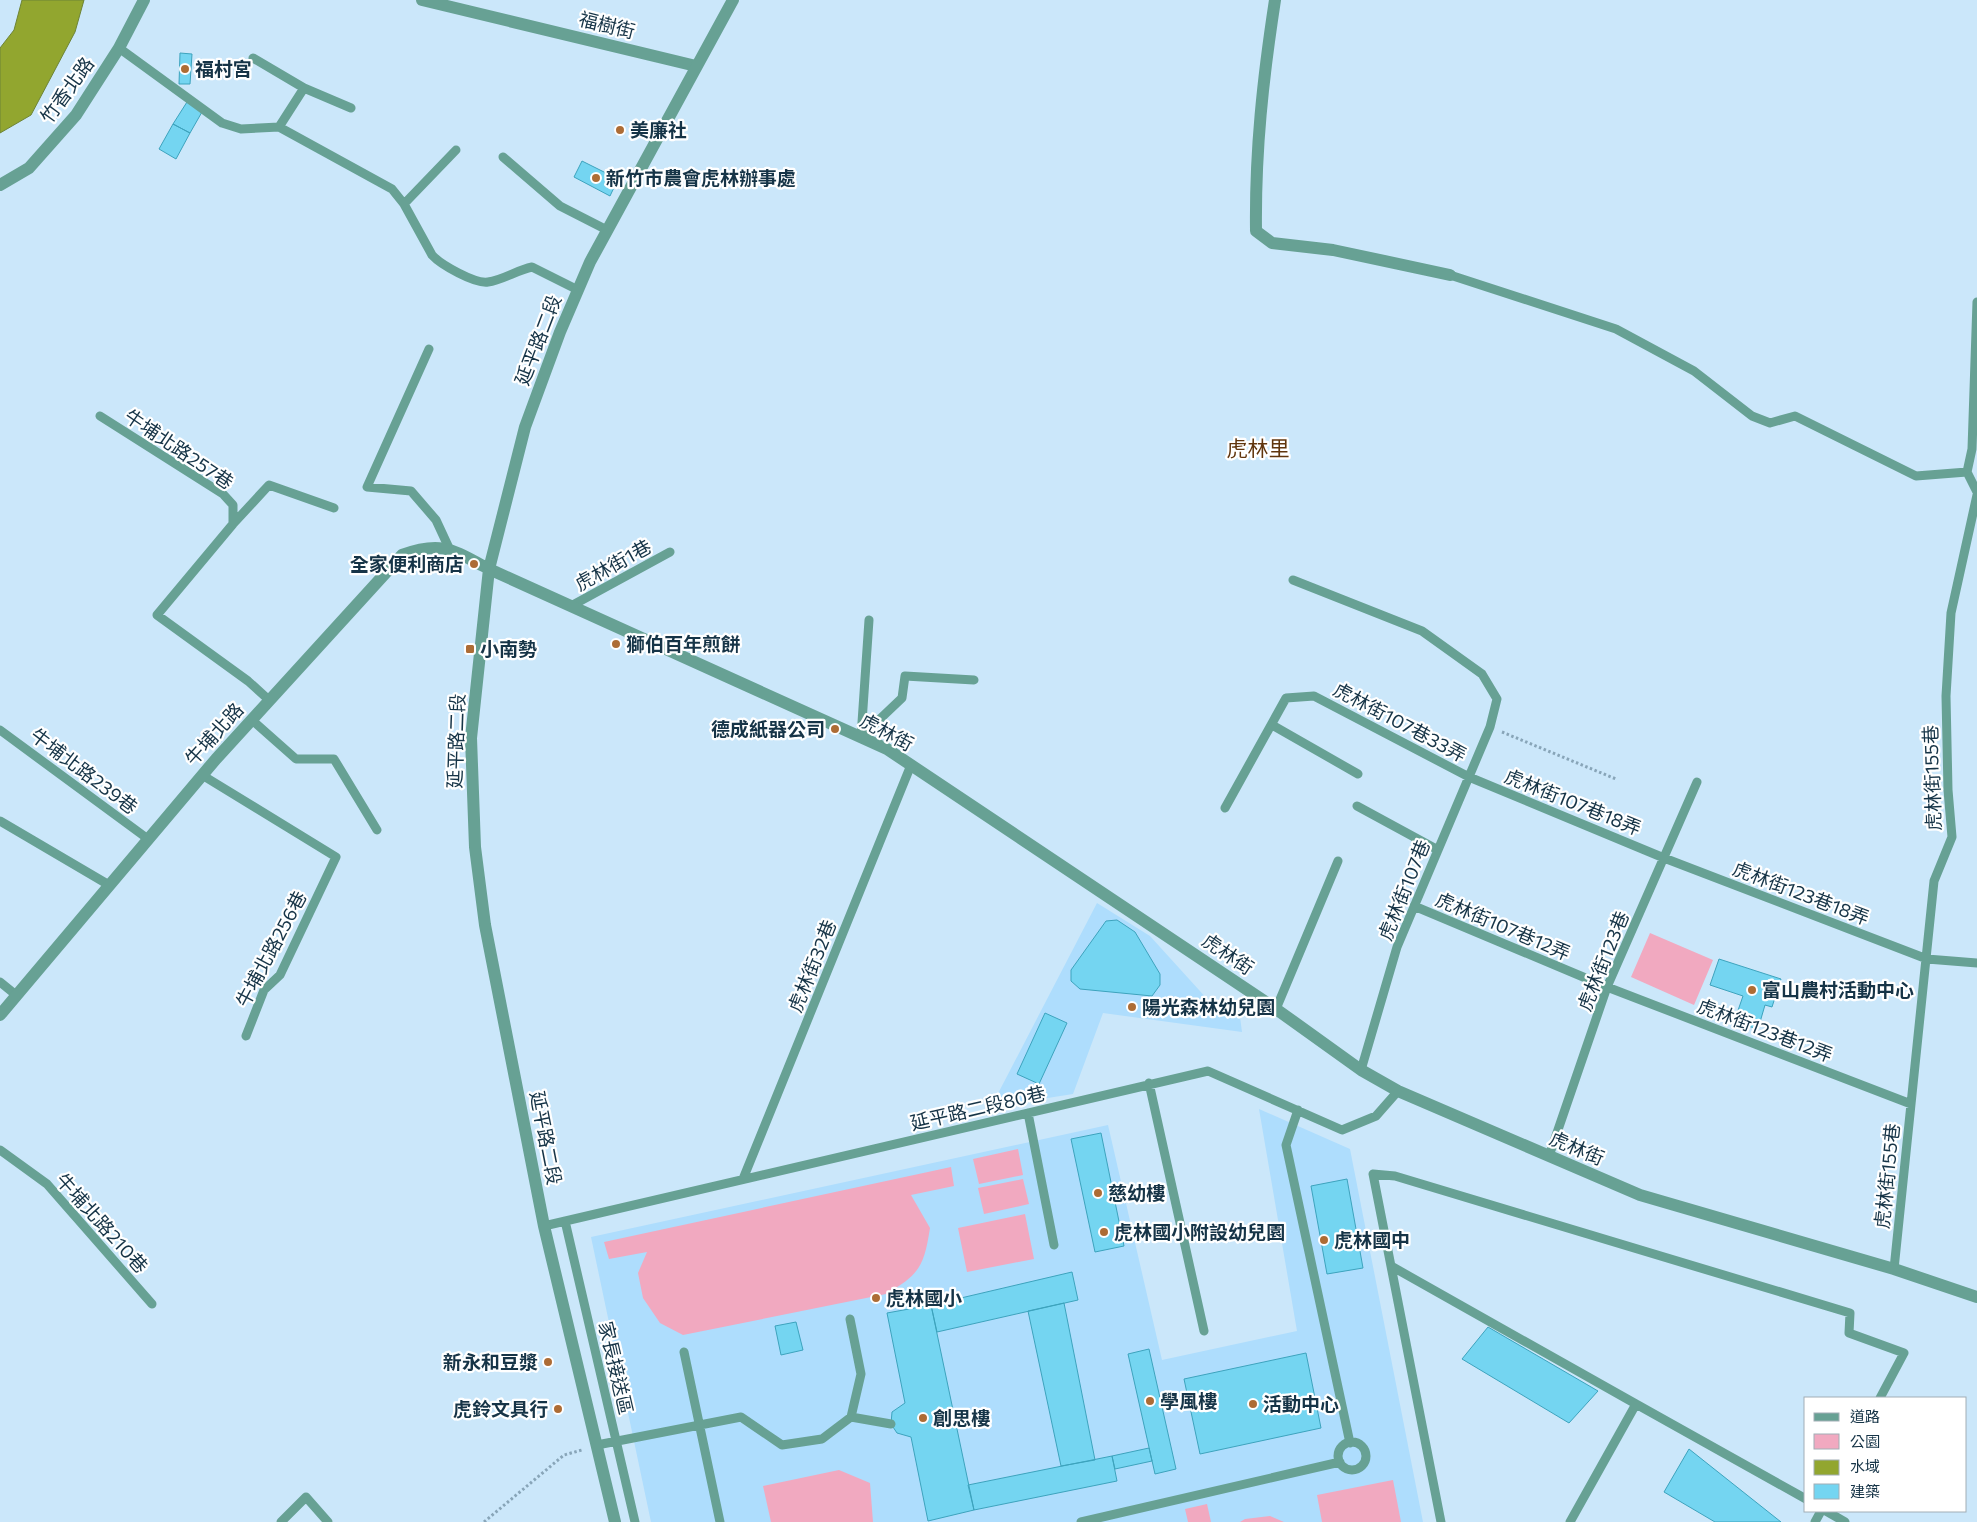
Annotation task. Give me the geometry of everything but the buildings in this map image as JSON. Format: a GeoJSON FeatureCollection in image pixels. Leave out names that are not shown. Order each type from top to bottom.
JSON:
{"type":"FeatureCollection","features":[{"type":"Feature","properties":{"kind":"street","name":"竹香北路"},"geometry":{"type":"LineString","coordinates":[[0,185],[29,168],[76,115],[119,48],[144,0]]}},
{"type":"Feature","properties":{"kind":"street","name":"福樹街"},"geometry":{"type":"LineString","coordinates":[[422,0],[696,66]]}},
{"type":"Feature","properties":{"kind":"street","name":"延平路二段"},"geometry":{"type":"LineString","coordinates":[[615,1522],[544,1226],[485,925],[474,847],[471,738],[489,569],[524,427],[590,262],[733,0]]}},
{"type":"Feature","properties":{"kind":"street"},"geometry":{"type":"LineString","coordinates":[[1275,0],[1262,85],[1256,160],[1256,231],[1272,243],[1333,250],[1450,275]]}},
{"type":"Feature","properties":{"kind":"street","name":"牛埔北路"},"geometry":{"type":"LineString","coordinates":[[0,1015],[202,775],[402,555],[424,547],[449,548],[489,569]]}},
{"type":"Feature","properties":{"kind":"street","name":"虎林街"},"geometry":{"type":"LineString","coordinates":[[489,569],[887,749],[1276,1009],[1361,1070],[1398,1091],[1640,1195],[1894,1268],[1977,1297]]}},
{"type":"Feature","properties":{"kind":"lane"},"geometry":{"type":"LineString","coordinates":[[119,48],[222,123],[241,129],[279,127],[392,189],[404,204],[432,255],[437,260],[473,280],[487,282],[532,267],[578,290]]}},
{"type":"Feature","properties":{"kind":"lane"},"geometry":{"type":"LineString","coordinates":[[253,58],[304,88],[351,108]]}},
{"type":"Feature","properties":{"kind":"lane"},"geometry":{"type":"LineString","coordinates":[[279,127],[304,88]]}},
{"type":"Feature","properties":{"kind":"lane"},"geometry":{"type":"LineString","coordinates":[[404,204],[456,150]]}},
{"type":"Feature","properties":{"kind":"lane"},"geometry":{"type":"LineString","coordinates":[[503,157],[560,206],[607,230]]}},
{"type":"Feature","properties":{"kind":"lane"},"geometry":{"type":"LineString","coordinates":[[1450,275],[1616,329],[1694,371],[1752,416],[1770,423],[1795,416],[1916,476],[1967,472],[1972,449],[1977,302]]}},
{"type":"Feature","properties":{"kind":"lane"},"geometry":{"type":"LineString","coordinates":[[429,349],[367,487],[412,491],[436,520],[449,548]]}},
{"type":"Feature","properties":{"kind":"lane","name":"牛埔北路257巷"},"geometry":{"type":"LineString","coordinates":[[100,416],[223,494],[233,505],[233,524]]}},
{"type":"Feature","properties":{"kind":"lane","name":"虎林街155巷"},"geometry":{"type":"LineString","coordinates":[[1894,1268],[1934,881],[1952,837],[1948,790],[1946,696],[1951,613],[1977,493],[1967,472]]}},
{"type":"Feature","properties":{"kind":"lane"},"geometry":{"type":"LineString","coordinates":[[269,700],[248,681],[157,615],[233,524],[269,485],[334,508]]}},
{"type":"Feature","properties":{"kind":"lane","name":"虎林街1巷"},"geometry":{"type":"LineString","coordinates":[[571,606],[670,552]]}},
{"type":"Feature","properties":{"kind":"lane","name":"虎林街107巷"},"geometry":{"type":"LineString","coordinates":[[1293,580],[1422,631],[1482,674],[1497,699],[1490,727],[1397,947],[1361,1070]]}},
{"type":"Feature","properties":{"kind":"lane"},"geometry":{"type":"LineString","coordinates":[[861,737],[869,620]]}},
{"type":"Feature","properties":{"kind":"lane"},"geometry":{"type":"LineString","coordinates":[[861,737],[902,698],[905,676],[974,680]]}},
{"type":"Feature","properties":{"kind":"lane","name":"虎林街107巷33弄"},"geometry":{"type":"LineString","coordinates":[[1225,808],[1286,698],[1314,696],[1469,777]]}},
{"type":"Feature","properties":{"kind":"lane"},"geometry":{"type":"LineString","coordinates":[[252,720],[296,759],[334,759],[377,830]]}},
{"type":"Feature","properties":{"kind":"lane"},"geometry":{"type":"LineString","coordinates":[[1272,726],[1358,774]]}},
{"type":"Feature","properties":{"kind":"lane","name":"牛埔北路239巷"},"geometry":{"type":"LineString","coordinates":[[0,730],[148,839]]}},
{"type":"Feature","properties":{"kind":"lane","name":"虎林街32巷"},"geometry":{"type":"LineString","coordinates":[[743,1179],[911,765]]}},
{"type":"Feature","properties":{"kind":"lane","name":"牛埔北路256巷"},"geometry":{"type":"LineString","coordinates":[[202,775],[336,858],[280,975],[264,990],[246,1036]]}},
{"type":"Feature","properties":{"kind":"lane","name":"虎林街107巷18弄"},"geometry":{"type":"LineString","coordinates":[[1469,777],[1664,858]]}},
{"type":"Feature","properties":{"kind":"lane","name":"虎林街123巷"},"geometry":{"type":"LineString","coordinates":[[1549,1156],[1607,987],[1697,782]]}},
{"type":"Feature","properties":{"kind":"lane"},"geometry":{"type":"LineString","coordinates":[[1357,806],[1438,850]]}},
{"type":"Feature","properties":{"kind":"lane"},"geometry":{"type":"LineString","coordinates":[[0,821],[109,885]]}},
{"type":"Feature","properties":{"kind":"lane","name":"虎林街123巷18弄"},"geometry":{"type":"LineString","coordinates":[[1664,858],[1927,959],[1977,964]]}},
{"type":"Feature","properties":{"kind":"lane"},"geometry":{"type":"LineString","coordinates":[[1276,1009],[1338,861]]}},
{"type":"Feature","properties":{"kind":"lane","name":"虎林街107巷12弄"},"geometry":{"type":"LineString","coordinates":[[1414,906],[1607,987]]}},
{"type":"Feature","properties":{"kind":"lane"},"geometry":{"type":"LineString","coordinates":[[0,982],[16,995]]}},
{"type":"Feature","properties":{"kind":"lane","name":"虎林街123巷12弄"},"geometry":{"type":"LineString","coordinates":[[1607,987],[1911,1104]]}},
{"type":"Feature","properties":{"kind":"lane","name":"延平路二段80巷"},"geometry":{"type":"LineString","coordinates":[[544,1226],[1149,1083],[1208,1071],[1342,1130],[1376,1116],[1398,1091]]}},
{"type":"Feature","properties":{"kind":"lane"},"geometry":{"type":"LineString","coordinates":[[1149,1083],[1204,1331]]}},
{"type":"Feature","properties":{"kind":"lane"},"geometry":{"type":"LineString","coordinates":[[1298,1110],[1286,1145],[1350,1443]]}},
{"type":"Feature","properties":{"kind":"lane"},"geometry":{"type":"LineString","coordinates":[[1028,1113],[1054,1245]]}},
{"type":"Feature","properties":{"kind":"lane","name":"牛埔北路210巷"},"geometry":{"type":"LineString","coordinates":[[0,1150],[47,1184],[152,1304]]}},
{"type":"Feature","properties":{"kind":"lane"},"geometry":{"type":"LineString","coordinates":[[1441,1522],[1373,1174],[1395,1176],[1850,1313],[1849,1333],[1904,1353],[1881,1397]]}},
{"type":"Feature","properties":{"kind":"lane","name":"家長接送區"},"geometry":{"type":"LineString","coordinates":[[565,1221],[635,1522]]}},
{"type":"Feature","properties":{"kind":"lane"},"geometry":{"type":"LineString","coordinates":[[1391,1266],[1804,1498]]}},
{"type":"Feature","properties":{"kind":"lane"},"geometry":{"type":"LineString","coordinates":[[597,1445],[741,1417],[782,1445],[822,1439],[850,1417],[861,1374],[850,1319]]}},
{"type":"Feature","properties":{"kind":"lane"},"geometry":{"type":"LineString","coordinates":[[684,1352],[701,1425],[720,1522]]}},
{"type":"Feature","properties":{"kind":"lane"},"geometry":{"type":"LineString","coordinates":[[1570,1522],[1636,1404]]}},
{"type":"Feature","properties":{"kind":"lane"},"geometry":{"type":"LineString","coordinates":[[850,1417],[891,1424]]}},
{"type":"Feature","properties":{"kind":"lane"},"geometry":{"type":"LineString","coordinates":[[1340,1462],[1340,1450],[1350,1443]]}},
{"type":"Feature","properties":{"kind":"lane"},"geometry":{"type":"LineString","coordinates":[[1081,1522],[1340,1462],[1351,1470],[1363,1465],[1366,1456],[1362,1447],[1350,1443]]}},
{"type":"Feature","properties":{"kind":"lane"},"geometry":{"type":"LineString","coordinates":[[281,1522],[306,1497],[328,1522]]}},
{"type":"Feature","properties":{"kind":"lane"},"geometry":{"type":"LineString","coordinates":[[1828,1512],[1845,1522]]}},
{"type":"Feature","properties":{"kind":"path"},"geometry":{"type":"LineString","coordinates":[[1490,727],[1616,779]]}},
{"type":"Feature","properties":{"kind":"path"},"geometry":{"type":"LineString","coordinates":[[484,1522],[564,1455],[597,1445]]}},
{"type":"Feature","properties":{"kind":"shaded area","name":"陽光森林幼兒園"},"geometry":{"type":"Polygon","coordinates":[[[1097,903],[1150,936],[1209,1001],[1240,1017],[1242,1032],[1103,1013],[1073,1094],[991,1107],[1097,903]]]}},
{"type":"Feature","properties":{"kind":"shaded area","name":"虎林國小"},"geometry":{"type":"Polygon","coordinates":[[[1259,1109],[1350,1149],[1423,1522],[651,1522],[591,1237],[1108,1125],[1162,1360],[1297,1331],[1259,1109]]]}},
{"type":"Feature","properties":{"kind":"green space"},"geometry":{"type":"Polygon","coordinates":[[[1650,933],[1713,960],[1694,1005],[1631,977],[1650,933]]]}},
{"type":"Feature","properties":{"kind":"green space"},"geometry":{"type":"Polygon","coordinates":[[[1018,1149],[1023,1175],[979,1184],[973,1159],[1018,1149]]]}},
{"type":"Feature","properties":{"kind":"green space"},"geometry":{"type":"Polygon","coordinates":[[[951,1167],[954,1186],[911,1195],[930,1228],[925,1252],[919,1268],[906,1281],[886,1294],[683,1335],[660,1323],[643,1298],[638,1273],[647,1252],[609,1259],[604,1242],[951,1167]]]}},
{"type":"Feature","properties":{"kind":"green space"},"geometry":{"type":"Polygon","coordinates":[[[1023,1179],[1029,1204],[984,1214],[978,1188],[1023,1179]]]}},
{"type":"Feature","properties":{"kind":"green space"},"geometry":{"type":"Polygon","coordinates":[[[1025,1214],[1034,1259],[967,1272],[958,1228],[1025,1214]]]}},
{"type":"Feature","properties":{"kind":"green space"},"geometry":{"type":"Polygon","coordinates":[[[839,1470],[870,1483],[873,1522],[771,1522],[763,1486],[839,1470]]]}},
{"type":"Feature","properties":{"kind":"green space"},"geometry":{"type":"Polygon","coordinates":[[[1393,1480],[1401,1522],[1322,1522],[1317,1495],[1393,1480]]]}},
{"type":"Feature","properties":{"kind":"green space"},"geometry":{"type":"Polygon","coordinates":[[[1207,1504],[1211,1522],[1188,1522],[1185,1509],[1207,1504]]]}},
{"type":"Feature","properties":{"kind":"green space"},"geometry":{"type":"Polygon","coordinates":[[[1270,1516],[1284,1522],[1240,1522],[1245,1519],[1270,1516]]]}},
{"type":"Feature","properties":{"kind":"water"},"geometry":{"type":"Polygon","coordinates":[[[22,0],[84,0],[75,32],[31,115],[0,133],[0,48],[14,30],[22,0]]]}},
{"type":"Feature","properties":{"kind":"place","name":"福村宮"},"geometry":{"type":"Point","coordinates":[185,69]}},
{"type":"Feature","properties":{"kind":"place","name":"美廉社"},"geometry":{"type":"Point","coordinates":[620,130]}},
{"type":"Feature","properties":{"kind":"place","name":"新竹市農會虎林辦事處"},"geometry":{"type":"Point","coordinates":[596,178]}},
{"type":"Feature","properties":{"kind":"place","name":"全家便利商店"},"geometry":{"type":"Point","coordinates":[474,564]}},
{"type":"Feature","properties":{"kind":"place","name":"獅伯百年煎餅"},"geometry":{"type":"Point","coordinates":[616,644]}},
{"type":"Feature","properties":{"kind":"place","name":"小南勢"},"geometry":{"type":"Point","coordinates":[470,649]}},
{"type":"Feature","properties":{"kind":"place","name":"德成紙器公司"},"geometry":{"type":"Point","coordinates":[835,729]}},
{"type":"Feature","properties":{"kind":"place","name":"富山農村活動中心"},"geometry":{"type":"Point","coordinates":[1752,990]}},
{"type":"Feature","properties":{"kind":"place","name":"陽光森林幼兒園"},"geometry":{"type":"Point","coordinates":[1132,1007]}},
{"type":"Feature","properties":{"kind":"place","name":"慈幼樓"},"geometry":{"type":"Point","coordinates":[1098,1193]}},
{"type":"Feature","properties":{"kind":"place","name":"虎林國小附設幼兒園"},"geometry":{"type":"Point","coordinates":[1104,1232]}},
{"type":"Feature","properties":{"kind":"place","name":"虎林國中"},"geometry":{"type":"Point","coordinates":[1324,1240]}},
{"type":"Feature","properties":{"kind":"place","name":"虎林國小"},"geometry":{"type":"Point","coordinates":[876,1298]}},
{"type":"Feature","properties":{"kind":"place","name":"新永和豆漿"},"geometry":{"type":"Point","coordinates":[548,1362]}},
{"type":"Feature","properties":{"kind":"place","name":"學風樓"},"geometry":{"type":"Point","coordinates":[1150,1401]}},
{"type":"Feature","properties":{"kind":"place","name":"活動中心"},"geometry":{"type":"Point","coordinates":[1253,1404]}},
{"type":"Feature","properties":{"kind":"place","name":"虎鈴文具行"},"geometry":{"type":"Point","coordinates":[558,1409]}},
{"type":"Feature","properties":{"kind":"place","name":"創思樓"},"geometry":{"type":"Point","coordinates":[923,1418]}},
{"type":"Feature","properties":{"kind":"district","name":"虎林里"},"geometry":{"type":"Point","coordinates":[1258,449]}}]}
